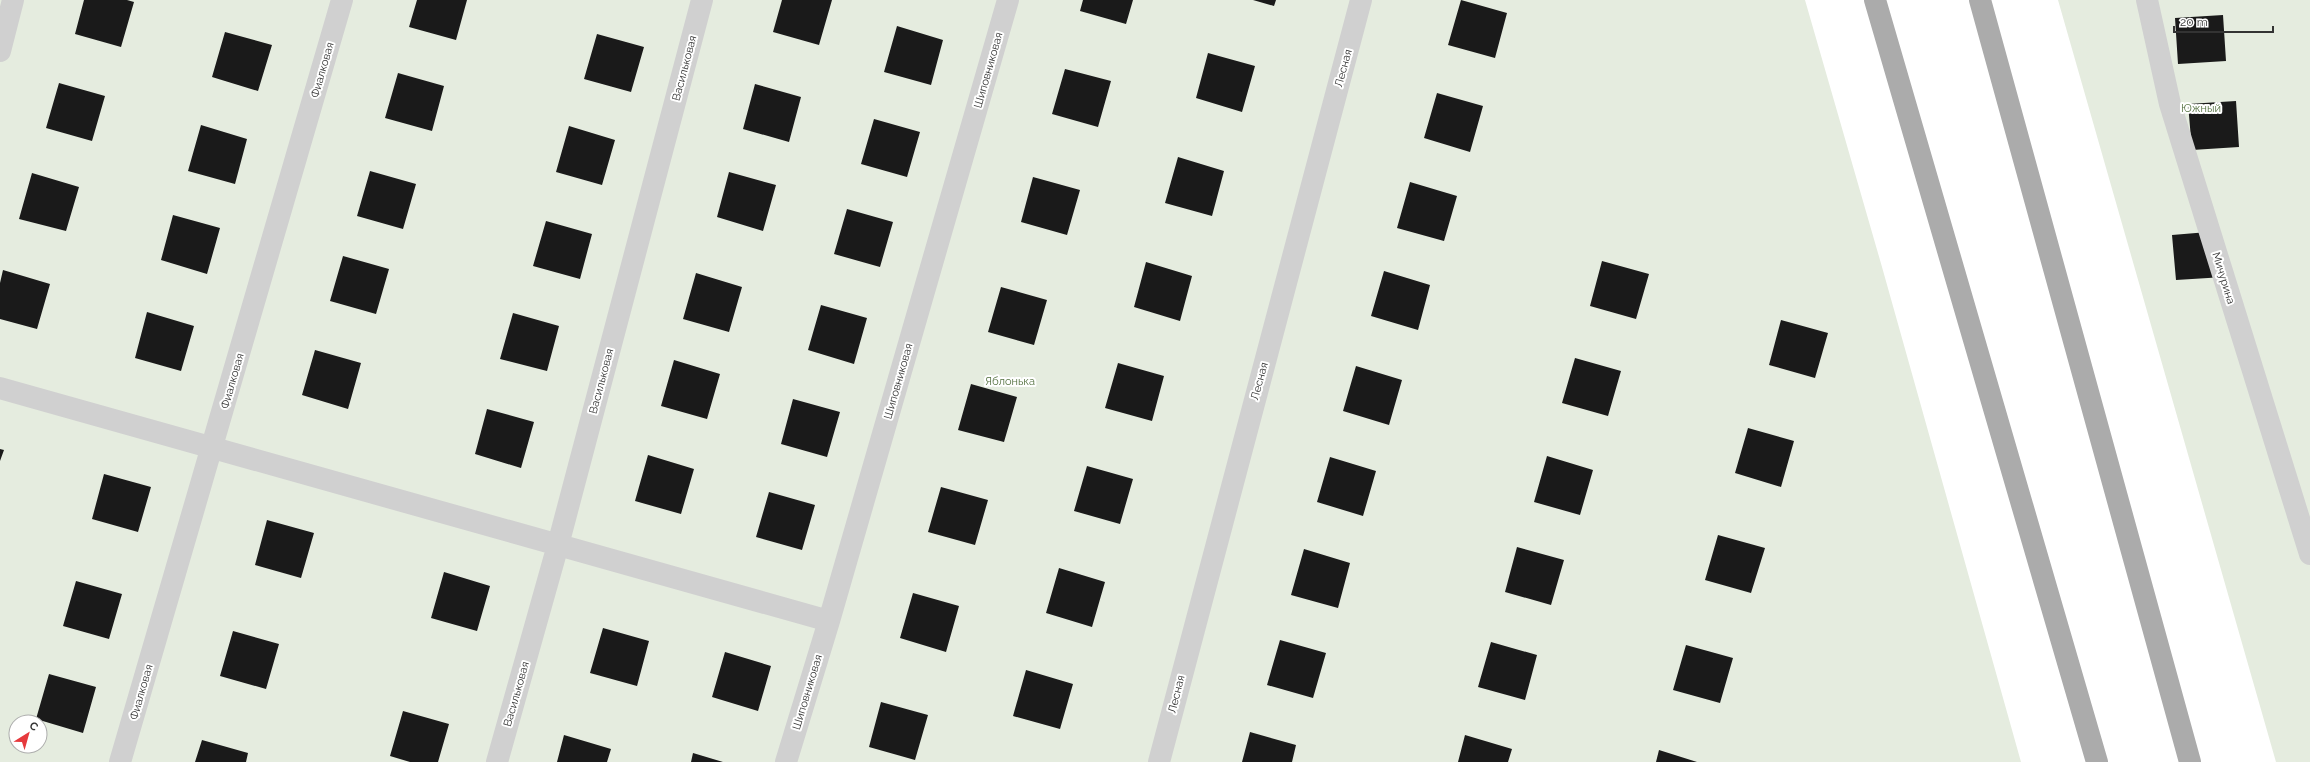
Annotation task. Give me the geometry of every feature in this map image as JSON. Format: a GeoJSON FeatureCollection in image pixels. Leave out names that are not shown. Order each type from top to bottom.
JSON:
{"type":"FeatureCollection","features":[{"type":"Feature","properties":{"kind":"main road"},"geometry":{"type":"LineString","coordinates":[[1875,0],[2096,762]]}},
{"type":"Feature","properties":{"kind":"main road"},"geometry":{"type":"LineString","coordinates":[[1980,0],[2190,762]]}},
{"type":"Feature","properties":{"kind":"street"},"geometry":{"type":"LineString","coordinates":[[0,51],[13,0]]}},
{"type":"Feature","properties":{"kind":"street","name":"Фиалковая"},"geometry":{"type":"LineString","coordinates":[[120,762],[213,448],[342,0]]}},
{"type":"Feature","properties":{"kind":"street","name":"Васильковая"},"geometry":{"type":"LineString","coordinates":[[497,762],[558,545],[702,0]]}},
{"type":"Feature","properties":{"kind":"street","name":"Шиповниковая"},"geometry":{"type":"LineString","coordinates":[[786,762],[829,621],[1008,0]]}},
{"type":"Feature","properties":{"kind":"street","name":"Лесная"},"geometry":{"type":"LineString","coordinates":[[1159,762],[1361,0]]}},
{"type":"Feature","properties":{"kind":"street","name":"Мичурина"},"geometry":{"type":"LineString","coordinates":[[2147,0],[2170,104],[2310,554]]}},
{"type":"Feature","properties":{"kind":"street"},"geometry":{"type":"LineString","coordinates":[[0,388],[829,621]]}},
{"type":"Feature","properties":{"kind":"green space","name":"Яблонька"},"geometry":{"type":"Polygon","coordinates":[[[0,0],[1805,0],[1882,267],[2021,762],[0,762],[0,0]]]}},
{"type":"Feature","properties":{"kind":"green space","name":"Южный"},"geometry":{"type":"Polygon","coordinates":[[[2058,0],[2310,0],[2310,762],[2276,762],[2058,0]]]}},
{"type":"Feature","properties":{"kind":"building"},"geometry":{"type":"Polygon","coordinates":[[[84,0],[127,0],[134,2],[121,47],[75,34],[84,0]]]}},
{"type":"Feature","properties":{"kind":"building"},"geometry":{"type":"Polygon","coordinates":[[[417,0],[467,0],[456,40],[409,27],[417,0]]]}},
{"type":"Feature","properties":{"kind":"building"},"geometry":{"type":"Polygon","coordinates":[[[782,0],[832,0],[819,45],[773,32],[782,0]]]}},
{"type":"Feature","properties":{"kind":"building"},"geometry":{"type":"Polygon","coordinates":[[[1083,0],[1133,0],[1126,24],[1080,11],[1083,0]]]}},
{"type":"Feature","properties":{"kind":"building"},"geometry":{"type":"Polygon","coordinates":[[[1253,0],[1276,0],[1274,6],[1253,0]]]}},
{"type":"Feature","properties":{"kind":"building"},"geometry":{"type":"Polygon","coordinates":[[[1461,0],[1507,13],[1495,58],[1448,45],[1461,0]]]}},
{"type":"Feature","properties":{"kind":"building"},"geometry":{"type":"Polygon","coordinates":[[[2223,15],[2226,61],[2178,64],[2175,18],[2223,15]]]}},
{"type":"Feature","properties":{"kind":"building"},"geometry":{"type":"Polygon","coordinates":[[[897,26],[943,40],[931,85],[884,72],[897,26]]]}},
{"type":"Feature","properties":{"kind":"building"},"geometry":{"type":"Polygon","coordinates":[[[225,32],[272,45],[258,91],[212,77],[225,32]]]}},
{"type":"Feature","properties":{"kind":"building"},"geometry":{"type":"Polygon","coordinates":[[[597,34],[644,47],[631,92],[584,79],[597,34]]]}},
{"type":"Feature","properties":{"kind":"building"},"geometry":{"type":"Polygon","coordinates":[[[1208,53],[1255,66],[1242,112],[1196,98],[1208,53]]]}},
{"type":"Feature","properties":{"kind":"building"},"geometry":{"type":"Polygon","coordinates":[[[1065,69],[1111,81],[1098,127],[1052,114],[1065,69]]]}},
{"type":"Feature","properties":{"kind":"building"},"geometry":{"type":"Polygon","coordinates":[[[398,73],[444,86],[432,131],[385,118],[398,73]]]}},
{"type":"Feature","properties":{"kind":"building"},"geometry":{"type":"Polygon","coordinates":[[[59,83],[105,96],[92,141],[46,128],[59,83]]]}},
{"type":"Feature","properties":{"kind":"building"},"geometry":{"type":"Polygon","coordinates":[[[755,84],[801,97],[789,142],[743,129],[755,84]]]}},
{"type":"Feature","properties":{"kind":"building"},"geometry":{"type":"Polygon","coordinates":[[[1437,93],[1483,106],[1470,152],[1424,138],[1437,93]]]}},
{"type":"Feature","properties":{"kind":"building"},"geometry":{"type":"Polygon","coordinates":[[[2236,101],[2239,147],[2192,150],[2188,104],[2236,101]]]}},
{"type":"Feature","properties":{"kind":"building"},"geometry":{"type":"Polygon","coordinates":[[[874,119],[920,132],[907,177],[861,164],[874,119]]]}},
{"type":"Feature","properties":{"kind":"building"},"geometry":{"type":"Polygon","coordinates":[[[201,125],[247,139],[235,184],[188,171],[201,125]]]}},
{"type":"Feature","properties":{"kind":"building"},"geometry":{"type":"Polygon","coordinates":[[[569,126],[615,140],[602,185],[556,172],[569,126]]]}},
{"type":"Feature","properties":{"kind":"building"},"geometry":{"type":"Polygon","coordinates":[[[1178,157],[1224,171],[1212,216],[1165,203],[1178,157]]]}},
{"type":"Feature","properties":{"kind":"building"},"geometry":{"type":"Polygon","coordinates":[[[370,171],[416,184],[403,229],[357,216],[370,171]]]}},
{"type":"Feature","properties":{"kind":"building"},"geometry":{"type":"Polygon","coordinates":[[[729,172],[776,185],[763,231],[717,217],[729,172]]]}},
{"type":"Feature","properties":{"kind":"building"},"geometry":{"type":"Polygon","coordinates":[[[32,173],[79,187],[66,231],[19,219],[32,173]]]}},
{"type":"Feature","properties":{"kind":"building"},"geometry":{"type":"Polygon","coordinates":[[[1033,177],[1080,190],[1067,235],[1021,222],[1033,177]]]}},
{"type":"Feature","properties":{"kind":"building"},"geometry":{"type":"Polygon","coordinates":[[[1410,182],[1457,196],[1444,241],[1397,228],[1410,182]]]}},
{"type":"Feature","properties":{"kind":"building"},"geometry":{"type":"Polygon","coordinates":[[[847,209],[893,222],[880,267],[834,254],[847,209]]]}},
{"type":"Feature","properties":{"kind":"building"},"geometry":{"type":"Polygon","coordinates":[[[173,215],[220,228],[207,274],[161,260],[173,215]]]}},
{"type":"Feature","properties":{"kind":"building"},"geometry":{"type":"Polygon","coordinates":[[[546,221],[592,234],[580,279],[533,266],[546,221]]]}},
{"type":"Feature","properties":{"kind":"building"},"geometry":{"type":"Polygon","coordinates":[[[2220,231],[2224,277],[2176,280],[2172,235],[2220,231]]]}},
{"type":"Feature","properties":{"kind":"building"},"geometry":{"type":"Polygon","coordinates":[[[343,256],[389,269],[376,314],[330,301],[343,256]]]}},
{"type":"Feature","properties":{"kind":"building"},"geometry":{"type":"Polygon","coordinates":[[[1602,261],[1649,274],[1636,319],[1590,306],[1602,261]]]}},
{"type":"Feature","properties":{"kind":"building"},"geometry":{"type":"Polygon","coordinates":[[[1146,262],[1192,276],[1180,321],[1134,307],[1146,262]]]}},
{"type":"Feature","properties":{"kind":"building"},"geometry":{"type":"Polygon","coordinates":[[[3,270],[50,284],[37,329],[0,319],[0,283],[3,270]]]}},
{"type":"Feature","properties":{"kind":"building"},"geometry":{"type":"Polygon","coordinates":[[[1384,271],[1430,285],[1418,330],[1371,316],[1384,271]]]}},
{"type":"Feature","properties":{"kind":"building"},"geometry":{"type":"Polygon","coordinates":[[[696,273],[742,287],[729,332],[683,319],[696,273]]]}},
{"type":"Feature","properties":{"kind":"building"},"geometry":{"type":"Polygon","coordinates":[[[1001,287],[1047,300],[1034,345],[988,332],[1001,287]]]}},
{"type":"Feature","properties":{"kind":"building"},"geometry":{"type":"Polygon","coordinates":[[[821,305],[867,318],[854,364],[808,350],[821,305]]]}},
{"type":"Feature","properties":{"kind":"building"},"geometry":{"type":"Polygon","coordinates":[[[147,312],[194,326],[181,371],[135,358],[147,312]]]}},
{"type":"Feature","properties":{"kind":"building"},"geometry":{"type":"Polygon","coordinates":[[[513,313],[559,326],[547,371],[500,359],[513,313]]]}},
{"type":"Feature","properties":{"kind":"building"},"geometry":{"type":"Polygon","coordinates":[[[1781,320],[1828,333],[1815,378],[1769,365],[1781,320]]]}},
{"type":"Feature","properties":{"kind":"building"},"geometry":{"type":"Polygon","coordinates":[[[315,350],[361,363],[348,409],[302,395],[315,350]]]}},
{"type":"Feature","properties":{"kind":"building"},"geometry":{"type":"Polygon","coordinates":[[[1575,358],[1621,371],[1608,416],[1562,403],[1575,358]]]}},
{"type":"Feature","properties":{"kind":"building"},"geometry":{"type":"Polygon","coordinates":[[[674,360],[720,374],[707,419],[661,406],[674,360]]]}},
{"type":"Feature","properties":{"kind":"building"},"geometry":{"type":"Polygon","coordinates":[[[1118,363],[1164,376],[1152,421],[1105,408],[1118,363]]]}},
{"type":"Feature","properties":{"kind":"building"},"geometry":{"type":"Polygon","coordinates":[[[1356,366],[1402,380],[1389,425],[1343,411],[1356,366]]]}},
{"type":"Feature","properties":{"kind":"building"},"geometry":{"type":"Polygon","coordinates":[[[971,384],[1017,397],[1004,442],[958,430],[971,384]]]}},
{"type":"Feature","properties":{"kind":"building"},"geometry":{"type":"Polygon","coordinates":[[[793,399],[840,412],[827,457],[781,444],[793,399]]]}},
{"type":"Feature","properties":{"kind":"building"},"geometry":{"type":"Polygon","coordinates":[[[487,409],[534,422],[521,468],[475,454],[487,409]]]}},
{"type":"Feature","properties":{"kind":"building"},"geometry":{"type":"Polygon","coordinates":[[[1748,428],[1794,441],[1781,487],[1735,473],[1748,428]]]}},
{"type":"Feature","properties":{"kind":"building"},"geometry":{"type":"Polygon","coordinates":[[[0,449],[4,450],[0,461],[0,449]]]}},
{"type":"Feature","properties":{"kind":"building"},"geometry":{"type":"Polygon","coordinates":[[[648,455],[694,469],[681,514],[635,501],[648,455]]]}},
{"type":"Feature","properties":{"kind":"building"},"geometry":{"type":"Polygon","coordinates":[[[1547,456],[1593,470],[1580,515],[1534,502],[1547,456]]]}},
{"type":"Feature","properties":{"kind":"building"},"geometry":{"type":"Polygon","coordinates":[[[1330,457],[1376,471],[1363,516],[1317,502],[1330,457]]]}},
{"type":"Feature","properties":{"kind":"building"},"geometry":{"type":"Polygon","coordinates":[[[1087,466],[1133,479],[1120,524],[1074,511],[1087,466]]]}},
{"type":"Feature","properties":{"kind":"building"},"geometry":{"type":"Polygon","coordinates":[[[104,474],[151,487],[138,532],[92,519],[104,474]]]}},
{"type":"Feature","properties":{"kind":"building"},"geometry":{"type":"Polygon","coordinates":[[[941,487],[988,500],[975,545],[928,532],[941,487]]]}},
{"type":"Feature","properties":{"kind":"building"},"geometry":{"type":"Polygon","coordinates":[[[769,492],[815,505],[802,550],[756,537],[769,492]]]}},
{"type":"Feature","properties":{"kind":"building"},"geometry":{"type":"Polygon","coordinates":[[[267,520],[314,533],[301,578],[255,565],[267,520]]]}},
{"type":"Feature","properties":{"kind":"building"},"geometry":{"type":"Polygon","coordinates":[[[1718,535],[1765,548],[1751,593],[1705,580],[1718,535]]]}},
{"type":"Feature","properties":{"kind":"building"},"geometry":{"type":"Polygon","coordinates":[[[1517,547],[1564,560],[1551,605],[1505,592],[1517,547]]]}},
{"type":"Feature","properties":{"kind":"building"},"geometry":{"type":"Polygon","coordinates":[[[1304,549],[1350,563],[1338,608],[1291,595],[1304,549]]]}},
{"type":"Feature","properties":{"kind":"building"},"geometry":{"type":"Polygon","coordinates":[[[1059,568],[1105,582],[1092,627],[1046,613],[1059,568]]]}},
{"type":"Feature","properties":{"kind":"building"},"geometry":{"type":"Polygon","coordinates":[[[444,572],[490,586],[477,631],[431,618],[444,572]]]}},
{"type":"Feature","properties":{"kind":"building"},"geometry":{"type":"Polygon","coordinates":[[[76,581],[122,594],[109,639],[63,626],[76,581]]]}},
{"type":"Feature","properties":{"kind":"building"},"geometry":{"type":"Polygon","coordinates":[[[913,593],[959,606],[946,652],[900,638],[913,593]]]}},
{"type":"Feature","properties":{"kind":"building"},"geometry":{"type":"Polygon","coordinates":[[[603,628],[649,641],[637,686],[590,673],[603,628]]]}},
{"type":"Feature","properties":{"kind":"building"},"geometry":{"type":"Polygon","coordinates":[[[233,631],[279,644],[266,689],[220,676],[233,631]]]}},
{"type":"Feature","properties":{"kind":"building"},"geometry":{"type":"Polygon","coordinates":[[[1280,640],[1326,653],[1313,698],[1267,685],[1280,640]]]}},
{"type":"Feature","properties":{"kind":"building"},"geometry":{"type":"Polygon","coordinates":[[[1491,642],[1537,655],[1525,700],[1478,687],[1491,642]]]}},
{"type":"Feature","properties":{"kind":"building"},"geometry":{"type":"Polygon","coordinates":[[[1686,645],[1733,658],[1720,703],[1673,690],[1686,645]]]}},
{"type":"Feature","properties":{"kind":"building"},"geometry":{"type":"Polygon","coordinates":[[[725,652],[771,666],[758,711],[712,697],[725,652]]]}},
{"type":"Feature","properties":{"kind":"building"},"geometry":{"type":"Polygon","coordinates":[[[1026,670],[1073,684],[1060,729],[1013,716],[1026,670]]]}},
{"type":"Feature","properties":{"kind":"building"},"geometry":{"type":"Polygon","coordinates":[[[49,674],[96,687],[83,733],[48,723],[48,714],[37,714],[49,674]]]}},
{"type":"Feature","properties":{"kind":"building"},"geometry":{"type":"Polygon","coordinates":[[[881,702],[928,715],[915,760],[869,747],[881,702]]]}},
{"type":"Feature","properties":{"kind":"building"},"geometry":{"type":"Polygon","coordinates":[[[403,711],[449,724],[438,762],[410,762],[390,756],[403,711]]]}},
{"type":"Feature","properties":{"kind":"building"},"geometry":{"type":"Polygon","coordinates":[[[1250,732],[1296,745],[1292,762],[1242,762],[1250,732]]]}},
{"type":"Feature","properties":{"kind":"building"},"geometry":{"type":"Polygon","coordinates":[[[564,735],[611,749],[607,762],[557,762],[564,735]]]}},
{"type":"Feature","properties":{"kind":"building"},"geometry":{"type":"Polygon","coordinates":[[[1465,735],[1512,749],[1508,762],[1458,762],[1465,735]]]}},
{"type":"Feature","properties":{"kind":"building"},"geometry":{"type":"Polygon","coordinates":[[[202,740],[248,753],[246,762],[195,762],[202,740]]]}},
{"type":"Feature","properties":{"kind":"building"},"geometry":{"type":"Polygon","coordinates":[[[1659,750],[1697,762],[1656,762],[1659,750]]]}},
{"type":"Feature","properties":{"kind":"building"},"geometry":{"type":"Polygon","coordinates":[[[693,753],[723,762],[691,762],[693,753]]]}}]}
